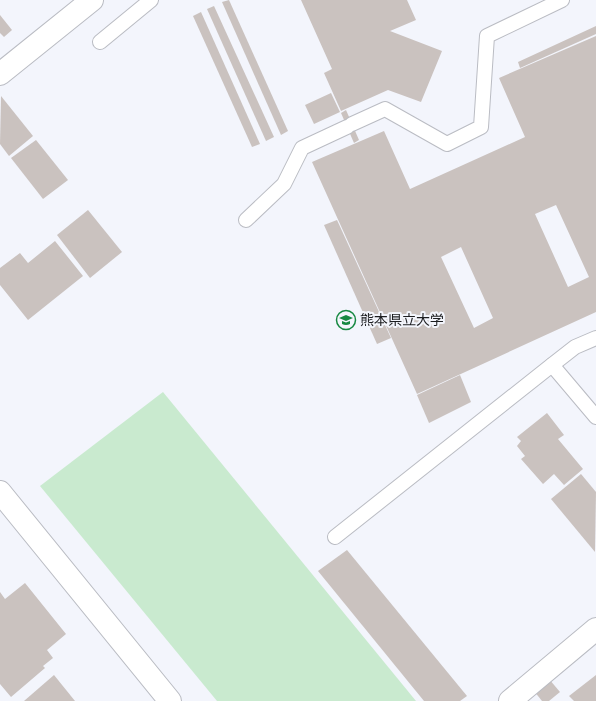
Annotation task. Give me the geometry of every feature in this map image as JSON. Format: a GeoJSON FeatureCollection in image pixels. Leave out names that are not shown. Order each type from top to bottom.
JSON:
{"type":"FeatureCollection","features":[{"type":"Feature","properties":{"kind":"street"},"geometry":{"type":"LineString","coordinates":[[0,74],[92,0]]}},
{"type":"Feature","properties":{"kind":"street"},"geometry":{"type":"LineString","coordinates":[[0,492],[170,701]]}},
{"type":"Feature","properties":{"kind":"street"},"geometry":{"type":"LineString","coordinates":[[510,701],[596,628]]}},
{"type":"Feature","properties":{"kind":"lane"},"geometry":{"type":"LineString","coordinates":[[100,42],[152,0]]}},
{"type":"Feature","properties":{"kind":"lane"},"geometry":{"type":"LineString","coordinates":[[246,220],[284,184],[302,148],[386,109],[447,144],[481,127],[487,36],[562,0]]}},
{"type":"Feature","properties":{"kind":"lane"},"geometry":{"type":"LineString","coordinates":[[335,537],[575,347],[596,338]]}},
{"type":"Feature","properties":{"kind":"lane"},"geometry":{"type":"LineString","coordinates":[[552,365],[596,417]]}},
{"type":"Feature","properties":{"kind":"green space"},"geometry":{"type":"Polygon","coordinates":[[[163,392],[416,701],[217,701],[40,486],[163,392]]]}},
{"type":"Feature","properties":{"kind":"building"},"geometry":{"type":"Polygon","coordinates":[[[229,0],[288,131],[281,135],[222,2],[229,0]]]}},
{"type":"Feature","properties":{"kind":"building"},"geometry":{"type":"Polygon","coordinates":[[[301,0],[407,0],[416,20],[390,31],[442,51],[421,102],[388,90],[341,111],[324,73],[332,69],[301,0]]]}},
{"type":"Feature","properties":{"kind":"building"},"geometry":{"type":"Polygon","coordinates":[[[214,6],[274,137],[266,141],[207,9],[214,6]]]}},
{"type":"Feature","properties":{"kind":"building"},"geometry":{"type":"Polygon","coordinates":[[[201,12],[260,144],[252,147],[193,16],[201,12]]]}},
{"type":"Feature","properties":{"kind":"building"},"geometry":{"type":"Polygon","coordinates":[[[0,15],[12,30],[4,37],[0,33],[0,15]]]}},
{"type":"Feature","properties":{"kind":"building"},"geometry":{"type":"Polygon","coordinates":[[[596,26],[596,34],[520,68],[518,62],[596,26]]]}},
{"type":"Feature","properties":{"kind":"building"},"geometry":{"type":"Polygon","coordinates":[[[596,36],[596,312],[417,394],[312,162],[384,131],[410,189],[525,137],[499,78],[596,36]],[[556,205],[535,214],[568,287],[589,277],[556,205]],[[461,247],[441,257],[474,328],[493,318],[461,247]]]}},
{"type":"Feature","properties":{"kind":"building"},"geometry":{"type":"Polygon","coordinates":[[[331,93],[340,112],[314,124],[305,105],[331,93]]]}},
{"type":"Feature","properties":{"kind":"building"},"geometry":{"type":"Polygon","coordinates":[[[1,96],[33,136],[9,156],[0,144],[1,96]]]}},
{"type":"Feature","properties":{"kind":"building"},"geometry":{"type":"Polygon","coordinates":[[[346,110],[359,140],[354,143],[341,113],[346,110]]]}},
{"type":"Feature","properties":{"kind":"building"},"geometry":{"type":"Polygon","coordinates":[[[36,140],[68,180],[43,199],[11,158],[36,140]]]}},
{"type":"Feature","properties":{"kind":"building"},"geometry":{"type":"Polygon","coordinates":[[[88,210],[122,252],[90,278],[57,235],[88,210]]]}},
{"type":"Feature","properties":{"kind":"building"},"geometry":{"type":"Polygon","coordinates":[[[337,220],[391,338],[377,344],[324,225],[337,220]]]}},
{"type":"Feature","properties":{"kind":"building"},"geometry":{"type":"Polygon","coordinates":[[[55,241],[83,276],[28,320],[0,285],[0,268],[20,253],[28,263],[55,241]]]}},
{"type":"Feature","properties":{"kind":"building"},"geometry":{"type":"Polygon","coordinates":[[[460,375],[471,402],[429,423],[417,395],[460,375]]]}},
{"type":"Feature","properties":{"kind":"building"},"geometry":{"type":"Polygon","coordinates":[[[547,413],[564,435],[558,439],[583,469],[564,485],[554,474],[543,484],[521,459],[525,456],[517,446],[521,441],[517,437],[547,413]]]}},
{"type":"Feature","properties":{"kind":"building"},"geometry":{"type":"Polygon","coordinates":[[[581,474],[596,492],[595,552],[551,499],[581,474]]]}},
{"type":"Feature","properties":{"kind":"building"},"geometry":{"type":"Polygon","coordinates":[[[347,550],[467,696],[460,701],[424,701],[318,571],[347,550]]]}},
{"type":"Feature","properties":{"kind":"building"},"geometry":{"type":"Polygon","coordinates":[[[25,583],[66,634],[47,650],[53,658],[43,666],[45,668],[11,697],[0,684],[0,592],[5,599],[25,583]]]}},
{"type":"Feature","properties":{"kind":"building"},"geometry":{"type":"Polygon","coordinates":[[[54,675],[75,701],[24,701],[54,675]]]}},
{"type":"Feature","properties":{"kind":"building"},"geometry":{"type":"Polygon","coordinates":[[[596,675],[596,701],[574,701],[569,696],[596,675]]]}},
{"type":"Feature","properties":{"kind":"building"},"geometry":{"type":"Polygon","coordinates":[[[549,679],[560,692],[549,701],[542,701],[534,691],[549,679]]]}},
{"type":"Feature","properties":{"kind":"place","name":"熊本県立大学"},"geometry":{"type":"Point","coordinates":[346,320]}}]}
